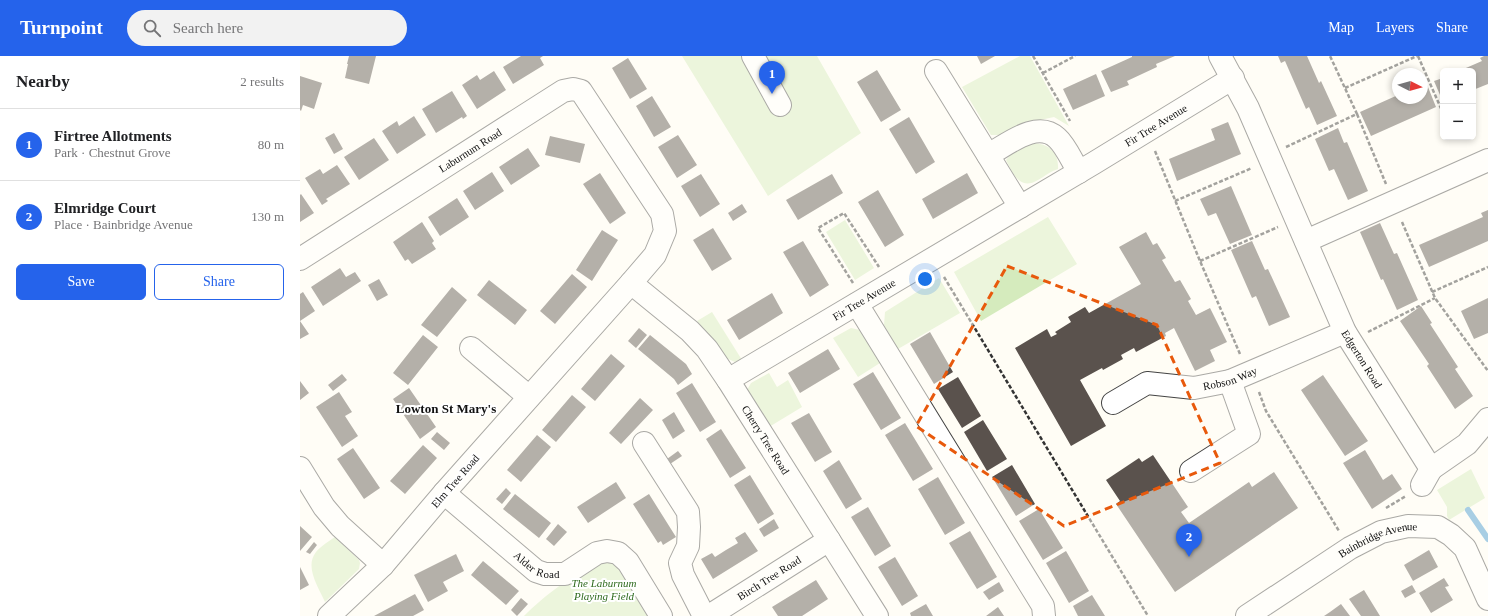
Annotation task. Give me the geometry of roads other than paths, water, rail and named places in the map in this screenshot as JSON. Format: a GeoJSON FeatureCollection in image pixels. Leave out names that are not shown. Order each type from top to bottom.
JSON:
{"type":"FeatureCollection","features":[{"type":"Feature","properties":{"kind":"street"},"geometry":{"type":"LineString","coordinates":[[754,56],[780,104]]}},
{"type":"Feature","properties":{"kind":"street","name":"Edgerton Road"},"geometry":{"type":"LineString","coordinates":[[1220,56],[1248,108],[1348,336],[1427,477],[1467,444],[1488,419]]}},
{"type":"Feature","properties":{"kind":"street"},"geometry":{"type":"LineString","coordinates":[[936,71],[1020,208]]}},
{"type":"Feature","properties":{"kind":"street","name":"Fir Tree Avenue"},"geometry":{"type":"LineString","coordinates":[[728,380],[1020,208],[1147,132],[1233,78]]}},
{"type":"Feature","properties":{"kind":"street","name":"Laburnum Road"},"geometry":{"type":"LineString","coordinates":[[300,259],[563,92],[573,89],[581,91],[622,152],[662,214],[665,231]]}},
{"type":"Feature","properties":{"kind":"street"},"geometry":{"type":"LineString","coordinates":[[988,155],[1028,133],[1044,131],[1058,139],[1079,172]]}},
{"type":"Feature","properties":{"kind":"street"},"geometry":{"type":"LineString","coordinates":[[1306,241],[1488,160]]}},
{"type":"Feature","properties":{"kind":"street","name":"Elm Tree Road"},"geometry":{"type":"LineString","coordinates":[[329,616],[383,566],[444,493],[631,283],[655,255],[665,231]]}},
{"type":"Feature","properties":{"kind":"street","name":"Cherry Tree Road"},"geometry":{"type":"LineString","coordinates":[[631,283],[690,331],[707,349],[877,616]]}},
{"type":"Feature","properties":{"kind":"street"},"geometry":{"type":"LineString","coordinates":[[861,302],[1043,606],[1044,616]]}},
{"type":"Feature","properties":{"kind":"street","name":"Robson Way"},"geometry":{"type":"LineString","coordinates":[[1113,403],[1147,383],[1194,388],[1244,376],[1348,336]]}},
{"type":"Feature","properties":{"kind":"street"},"geometry":{"type":"LineString","coordinates":[[471,348],[529,397]]}},
{"type":"Feature","properties":{"kind":"street"},"geometry":{"type":"LineString","coordinates":[[1191,471],[1249,434],[1244,376]]}},
{"type":"Feature","properties":{"kind":"street"},"geometry":{"type":"LineString","coordinates":[[644,443],[688,512],[688,546],[680,563],[682,575],[704,616]]}},
{"type":"Feature","properties":{"kind":"street"},"geometry":{"type":"LineString","coordinates":[[300,468],[324,508],[340,526],[383,566]]}},
{"type":"Feature","properties":{"kind":"street","name":"Alder Road"},"geometry":{"type":"LineString","coordinates":[[444,493],[536,571],[545,574],[565,574],[597,553],[607,551],[618,553],[628,562],[661,616]]}},
{"type":"Feature","properties":{"kind":"street","name":"Bainbridge Avenue"},"geometry":{"type":"LineString","coordinates":[[1248,616],[1350,548],[1381,532],[1408,526],[1438,527],[1451,535],[1465,548],[1488,599]]}},
{"type":"Feature","properties":{"kind":"street","name":"Birch Tree Road"},"geometry":{"type":"LineString","coordinates":[[709,616],[829,540]]}},
{"type":"Feature","properties":{"kind":"waterway"},"geometry":{"type":"LineString","coordinates":[[1468,510],[1488,539]]}},
{"type":"Feature","properties":{"kind":"place","name":"Firtree Allotments"},"geometry":{"type":"Point","coordinates":[772,94]}},
{"type":"Feature","properties":{"kind":"place","name":"Elmridge Court"},"geometry":{"type":"Point","coordinates":[1189,557]}},
{"type":"Feature","properties":{"kind":"district","name":"Lowton St Mary's"},"geometry":{"type":"Point","coordinates":[446,408]}},
{"type":"Feature","properties":{"kind":"park label","name":"The Laburnum Playing Field"},"geometry":{"type":"Point","coordinates":[604,589]}}]}
